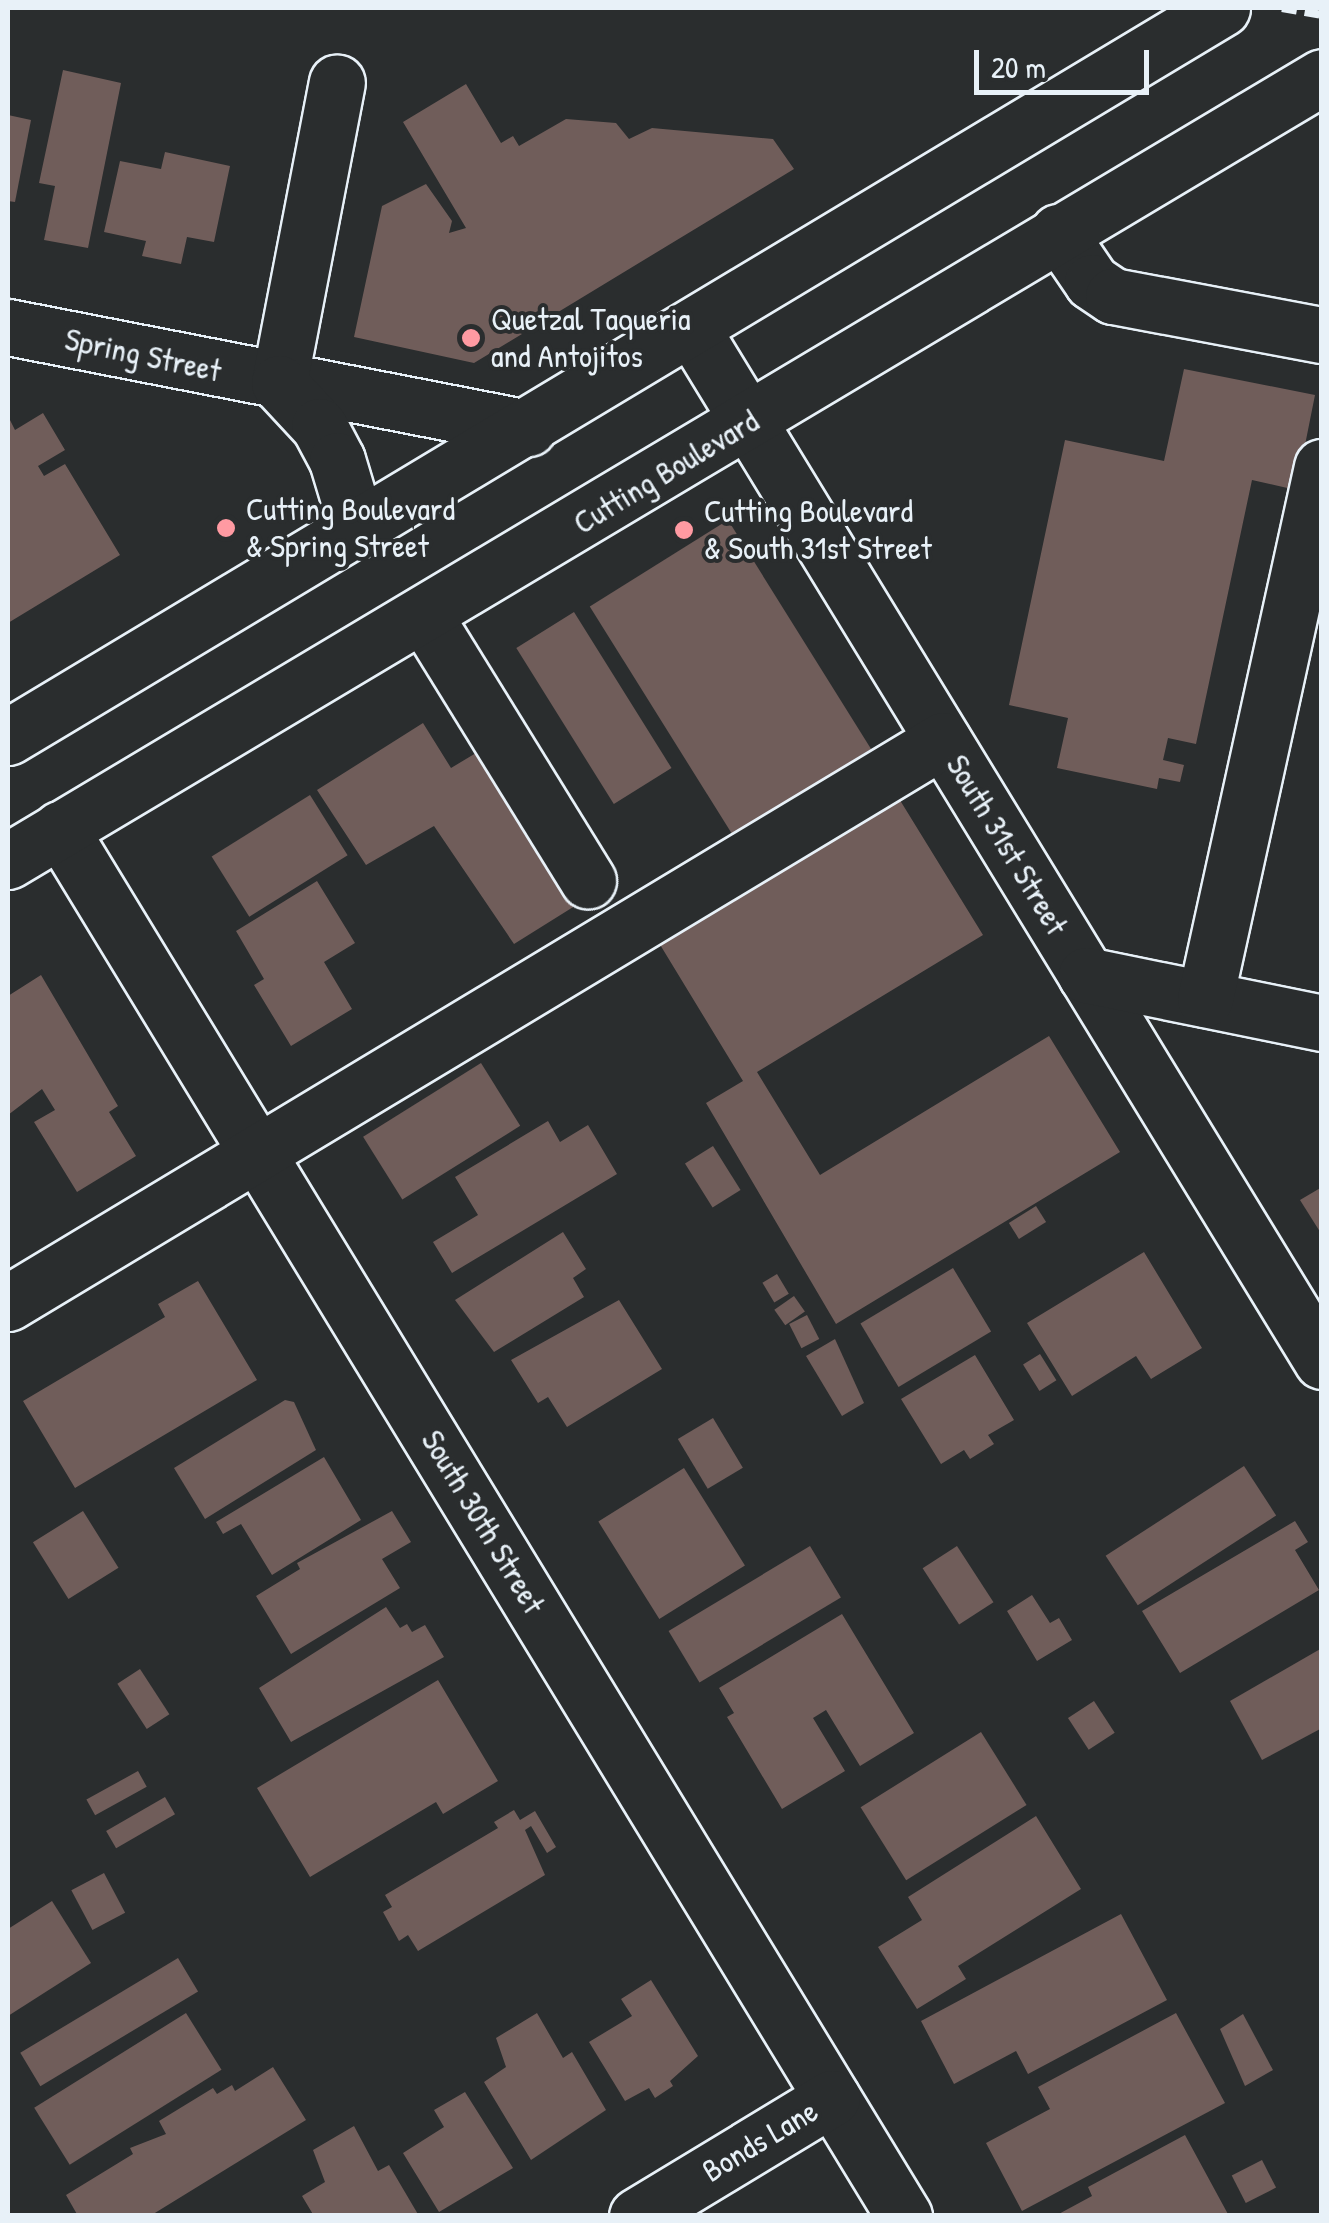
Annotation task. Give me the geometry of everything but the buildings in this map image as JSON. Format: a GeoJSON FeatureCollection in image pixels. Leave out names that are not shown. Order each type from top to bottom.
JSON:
{"type":"FeatureCollection","features":[{"type":"Feature","properties":{"kind":"street"},"geometry":{"type":"LineString","coordinates":[[8,737],[1222,8]]}},
{"type":"Feature","properties":{"kind":"street","name":"Cutting Boulevard"},"geometry":{"type":"LineString","coordinates":[[8,861],[749,424],[1058,232],[1322,77]]}},
{"type":"Feature","properties":{"kind":"street"},"geometry":{"type":"LineString","coordinates":[[337,83],[279,383],[319,426],[338,460],[358,530]]}},
{"type":"Feature","properties":{"kind":"street"},"geometry":{"type":"LineString","coordinates":[[1058,232],[1092,282],[1113,296],[1322,335]]}},
{"type":"Feature","properties":{"kind":"street","name":"Spring Street"},"geometry":{"type":"LineString","coordinates":[[8,327],[279,383],[362,392],[528,428]]}},
{"type":"Feature","properties":{"kind":"street","name":"South 31st Street"},"geometry":{"type":"LineString","coordinates":[[692,329],[1322,1361]]}},
{"type":"Feature","properties":{"kind":"street"},"geometry":{"type":"LineString","coordinates":[[1205,999],[1322,466]]}},
{"type":"Feature","properties":{"kind":"street"},"geometry":{"type":"LineString","coordinates":[[424,615],[588,881]]}},
{"type":"Feature","properties":{"kind":"street"},"geometry":{"type":"LineString","coordinates":[[8,1302],[943,740]]}},
{"type":"Feature","properties":{"kind":"street","name":"South 30th Street"},"geometry":{"type":"LineString","coordinates":[[60,829],[904,2216]]}},
{"type":"Feature","properties":{"kind":"street"},"geometry":{"type":"LineString","coordinates":[[1086,975],[1322,1023]]}},
{"type":"Feature","properties":{"kind":"street","name":"Bonds Lane"},"geometry":{"type":"LineString","coordinates":[[637,2216],[832,2098]]}},
{"type":"Feature","properties":{"kind":"railway"},"geometry":{"type":"LineString","coordinates":[[1282,8],[1322,15]]}},
{"type":"Feature","properties":{"kind":"place","name":"Quetzal Taqueria and Antojitos"},"geometry":{"type":"Point","coordinates":[471,338]}},
{"type":"Feature","properties":{"kind":"place","name":"Cutting Boulevard & Spring Street"},"geometry":{"type":"Point","coordinates":[226,528]}},
{"type":"Feature","properties":{"kind":"place","name":"Cutting Boulevard & South 31st Street"},"geometry":{"type":"Point","coordinates":[684,530]}}]}
